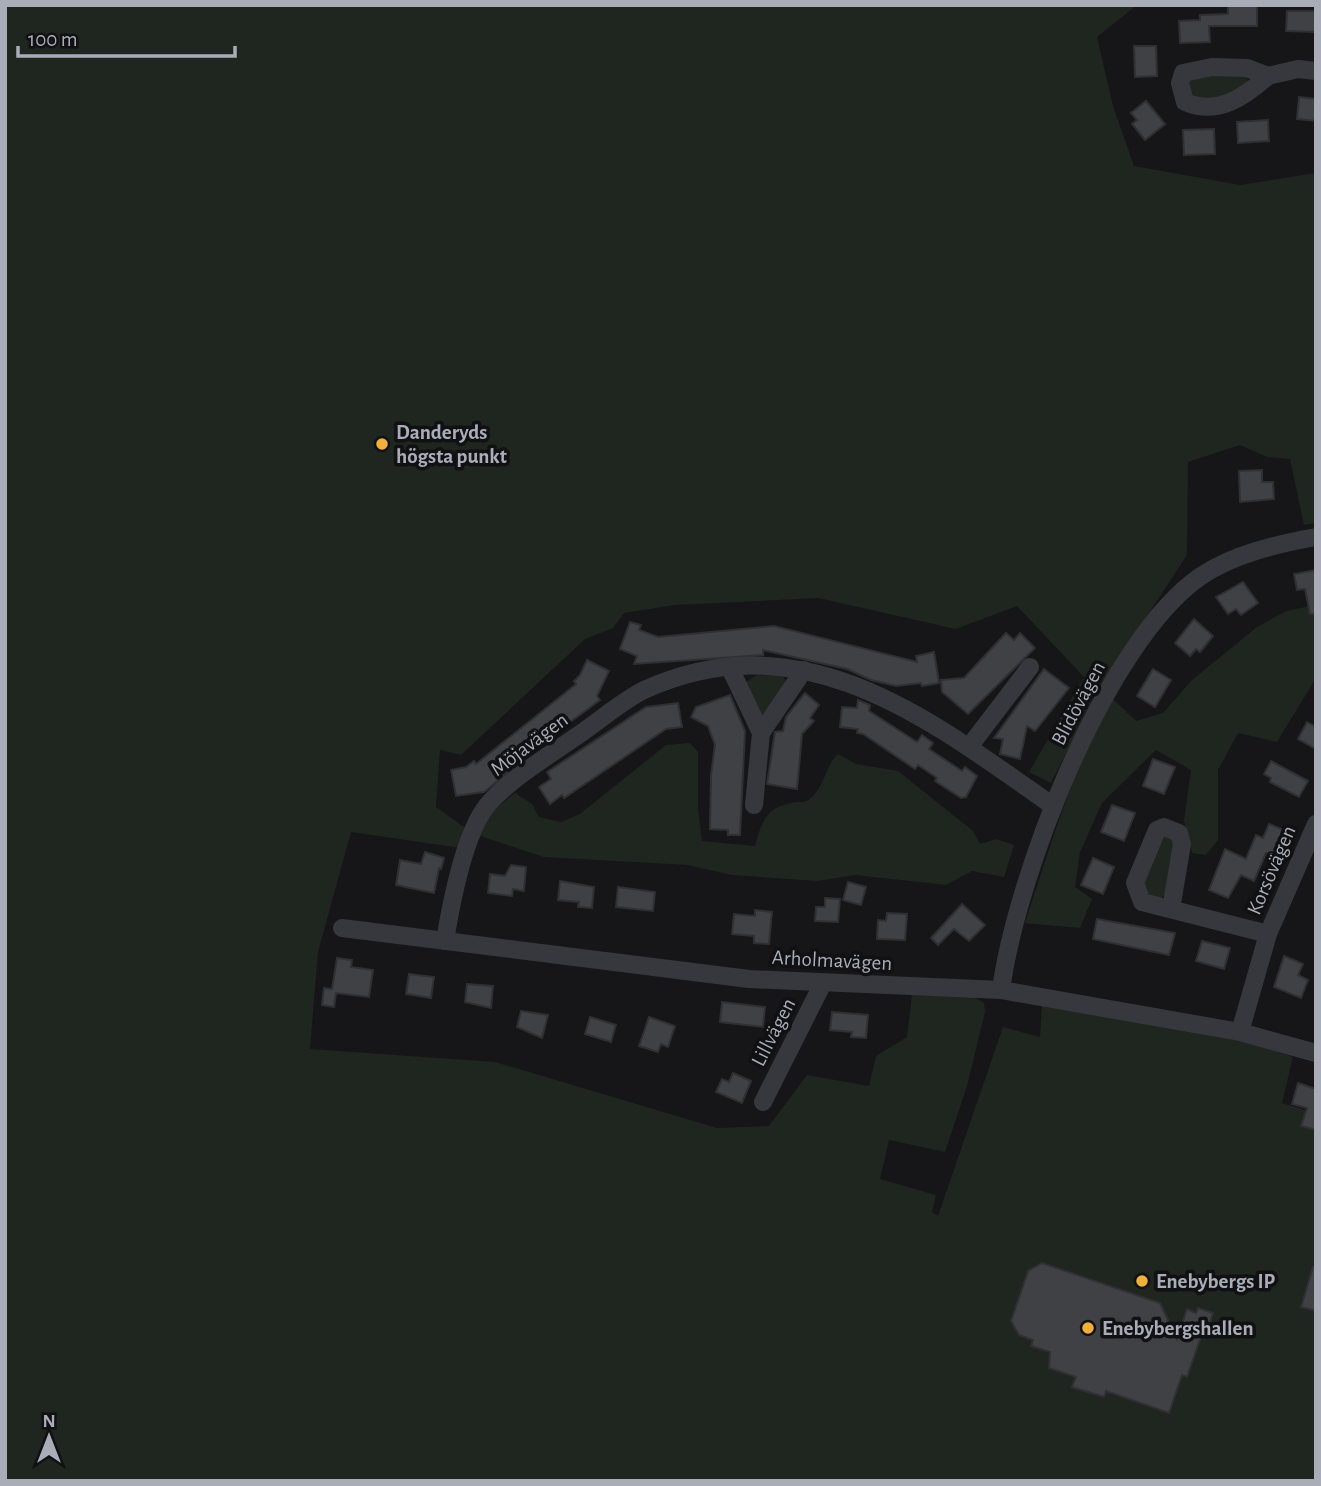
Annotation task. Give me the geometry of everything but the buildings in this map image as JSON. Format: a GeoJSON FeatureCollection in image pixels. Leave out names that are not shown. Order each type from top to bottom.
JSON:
{"type":"FeatureCollection","features":[{"type":"Feature","properties":{"kind":"street"},"geometry":{"type":"LineString","coordinates":[[1269,76],[1298,69],[1316,71]]}},
{"type":"Feature","properties":{"kind":"street","name":"Blidövägen"},"geometry":{"type":"LineString","coordinates":[[1001,990],[1006,954],[1053,806],[1075,756],[1116,678],[1158,618],[1183,590],[1203,575],[1247,554],[1316,537]]}},
{"type":"Feature","properties":{"kind":"street"},"geometry":{"type":"LineString","coordinates":[[969,747],[1030,667]]}},
{"type":"Feature","properties":{"kind":"street"},"geometry":{"type":"LineString","coordinates":[[730,668],[761,733]]}},
{"type":"Feature","properties":{"kind":"street","name":"Möjavägen"},"geometry":{"type":"LineString","coordinates":[[445,942],[449,914],[471,838],[489,803],[543,760],[642,692],[688,673],[730,668],[804,670],[852,684],[905,706],[1053,806]]}},
{"type":"Feature","properties":{"kind":"street"},"geometry":{"type":"LineString","coordinates":[[754,804],[761,733],[804,670]]}},
{"type":"Feature","properties":{"kind":"street","name":"Korsövägen"},"geometry":{"type":"LineString","coordinates":[[1240,1032],[1268,934],[1316,824]]}},
{"type":"Feature","properties":{"kind":"street","name":"Korsövägen"},"geometry":{"type":"LineString","coordinates":[[1171,909],[1268,934]]}},
{"type":"Feature","properties":{"kind":"street","name":"Arholmavägen"},"geometry":{"type":"LineString","coordinates":[[342,928],[750,979],[1001,990],[1240,1032],[1316,1053]]}},
{"type":"Feature","properties":{"kind":"street","name":"Lillvägen"},"geometry":{"type":"LineString","coordinates":[[763,1102],[823,983]]}},
{"type":"Feature","properties":{"kind":"shaded area"},"geometry":{"type":"Polygon","coordinates":[[[5,5],[1137,5],[1097,37],[1113,106],[1134,166],[1240,185],[1316,173],[1316,523],[1304,525],[1290,459],[1267,457],[1240,445],[1188,462],[1187,555],[1095,695],[1051,783],[1029,772],[1084,677],[1017,606],[956,629],[818,598],[674,605],[624,613],[613,628],[585,639],[461,755],[440,750],[436,807],[467,829],[461,848],[351,832],[318,952],[310,1049],[495,1062],[717,1128],[769,1126],[807,1075],[869,1086],[876,1056],[907,1037],[912,995],[974,997],[984,1003],[985,1012],[967,1086],[945,1152],[889,1140],[880,1179],[936,1195],[932,1212],[938,1216],[1003,1027],[1040,1037],[1042,1006],[1248,1041],[1293,1057],[1282,1103],[1316,1113],[1316,1481],[5,1481],[5,5]]]}},
{"type":"Feature","properties":{"kind":"shaded area"},"geometry":{"type":"Polygon","coordinates":[[[1196,71],[1247,77],[1248,82],[1222,101],[1189,96],[1186,81],[1196,71]]]}},
{"type":"Feature","properties":{"kind":"shaded area"},"geometry":{"type":"Polygon","coordinates":[[[1316,605],[1316,678],[1277,742],[1238,733],[1218,770],[1218,840],[1206,855],[1192,853],[1184,821],[1191,770],[1156,750],[1102,803],[1080,852],[1075,887],[1092,899],[1080,928],[1025,923],[1074,780],[1112,698],[1136,721],[1163,713],[1192,680],[1257,627],[1286,611],[1316,605]]]}},
{"type":"Feature","properties":{"kind":"shaded area"},"geometry":{"type":"Polygon","coordinates":[[[757,675],[783,676],[787,686],[761,716],[746,682],[757,675]]]}},
{"type":"Feature","properties":{"kind":"shaded area"},"geometry":{"type":"Polygon","coordinates":[[[690,743],[698,752],[698,808],[702,841],[755,846],[767,816],[779,807],[810,799],[820,787],[830,764],[838,754],[856,764],[898,771],[973,831],[980,844],[996,839],[1014,845],[1004,877],[972,871],[946,885],[855,875],[818,881],[732,875],[687,865],[544,857],[477,835],[491,812],[515,793],[532,804],[539,817],[561,822],[580,814],[666,745],[690,743]]]}},
{"type":"Feature","properties":{"kind":"shaded area"},"geometry":{"type":"Polygon","coordinates":[[[1161,835],[1171,836],[1176,845],[1165,895],[1161,898],[1150,898],[1142,885],[1161,835]]]}},
{"type":"Feature","properties":{"kind":"place","name":"Danderyds högsta punkt"},"geometry":{"type":"Point","coordinates":[382,444]}},
{"type":"Feature","properties":{"kind":"place","name":"Enebybergs IP"},"geometry":{"type":"Point","coordinates":[1142,1281]}},
{"type":"Feature","properties":{"kind":"place","name":"Enebybergshallen"},"geometry":{"type":"Point","coordinates":[1088,1328]}}]}
